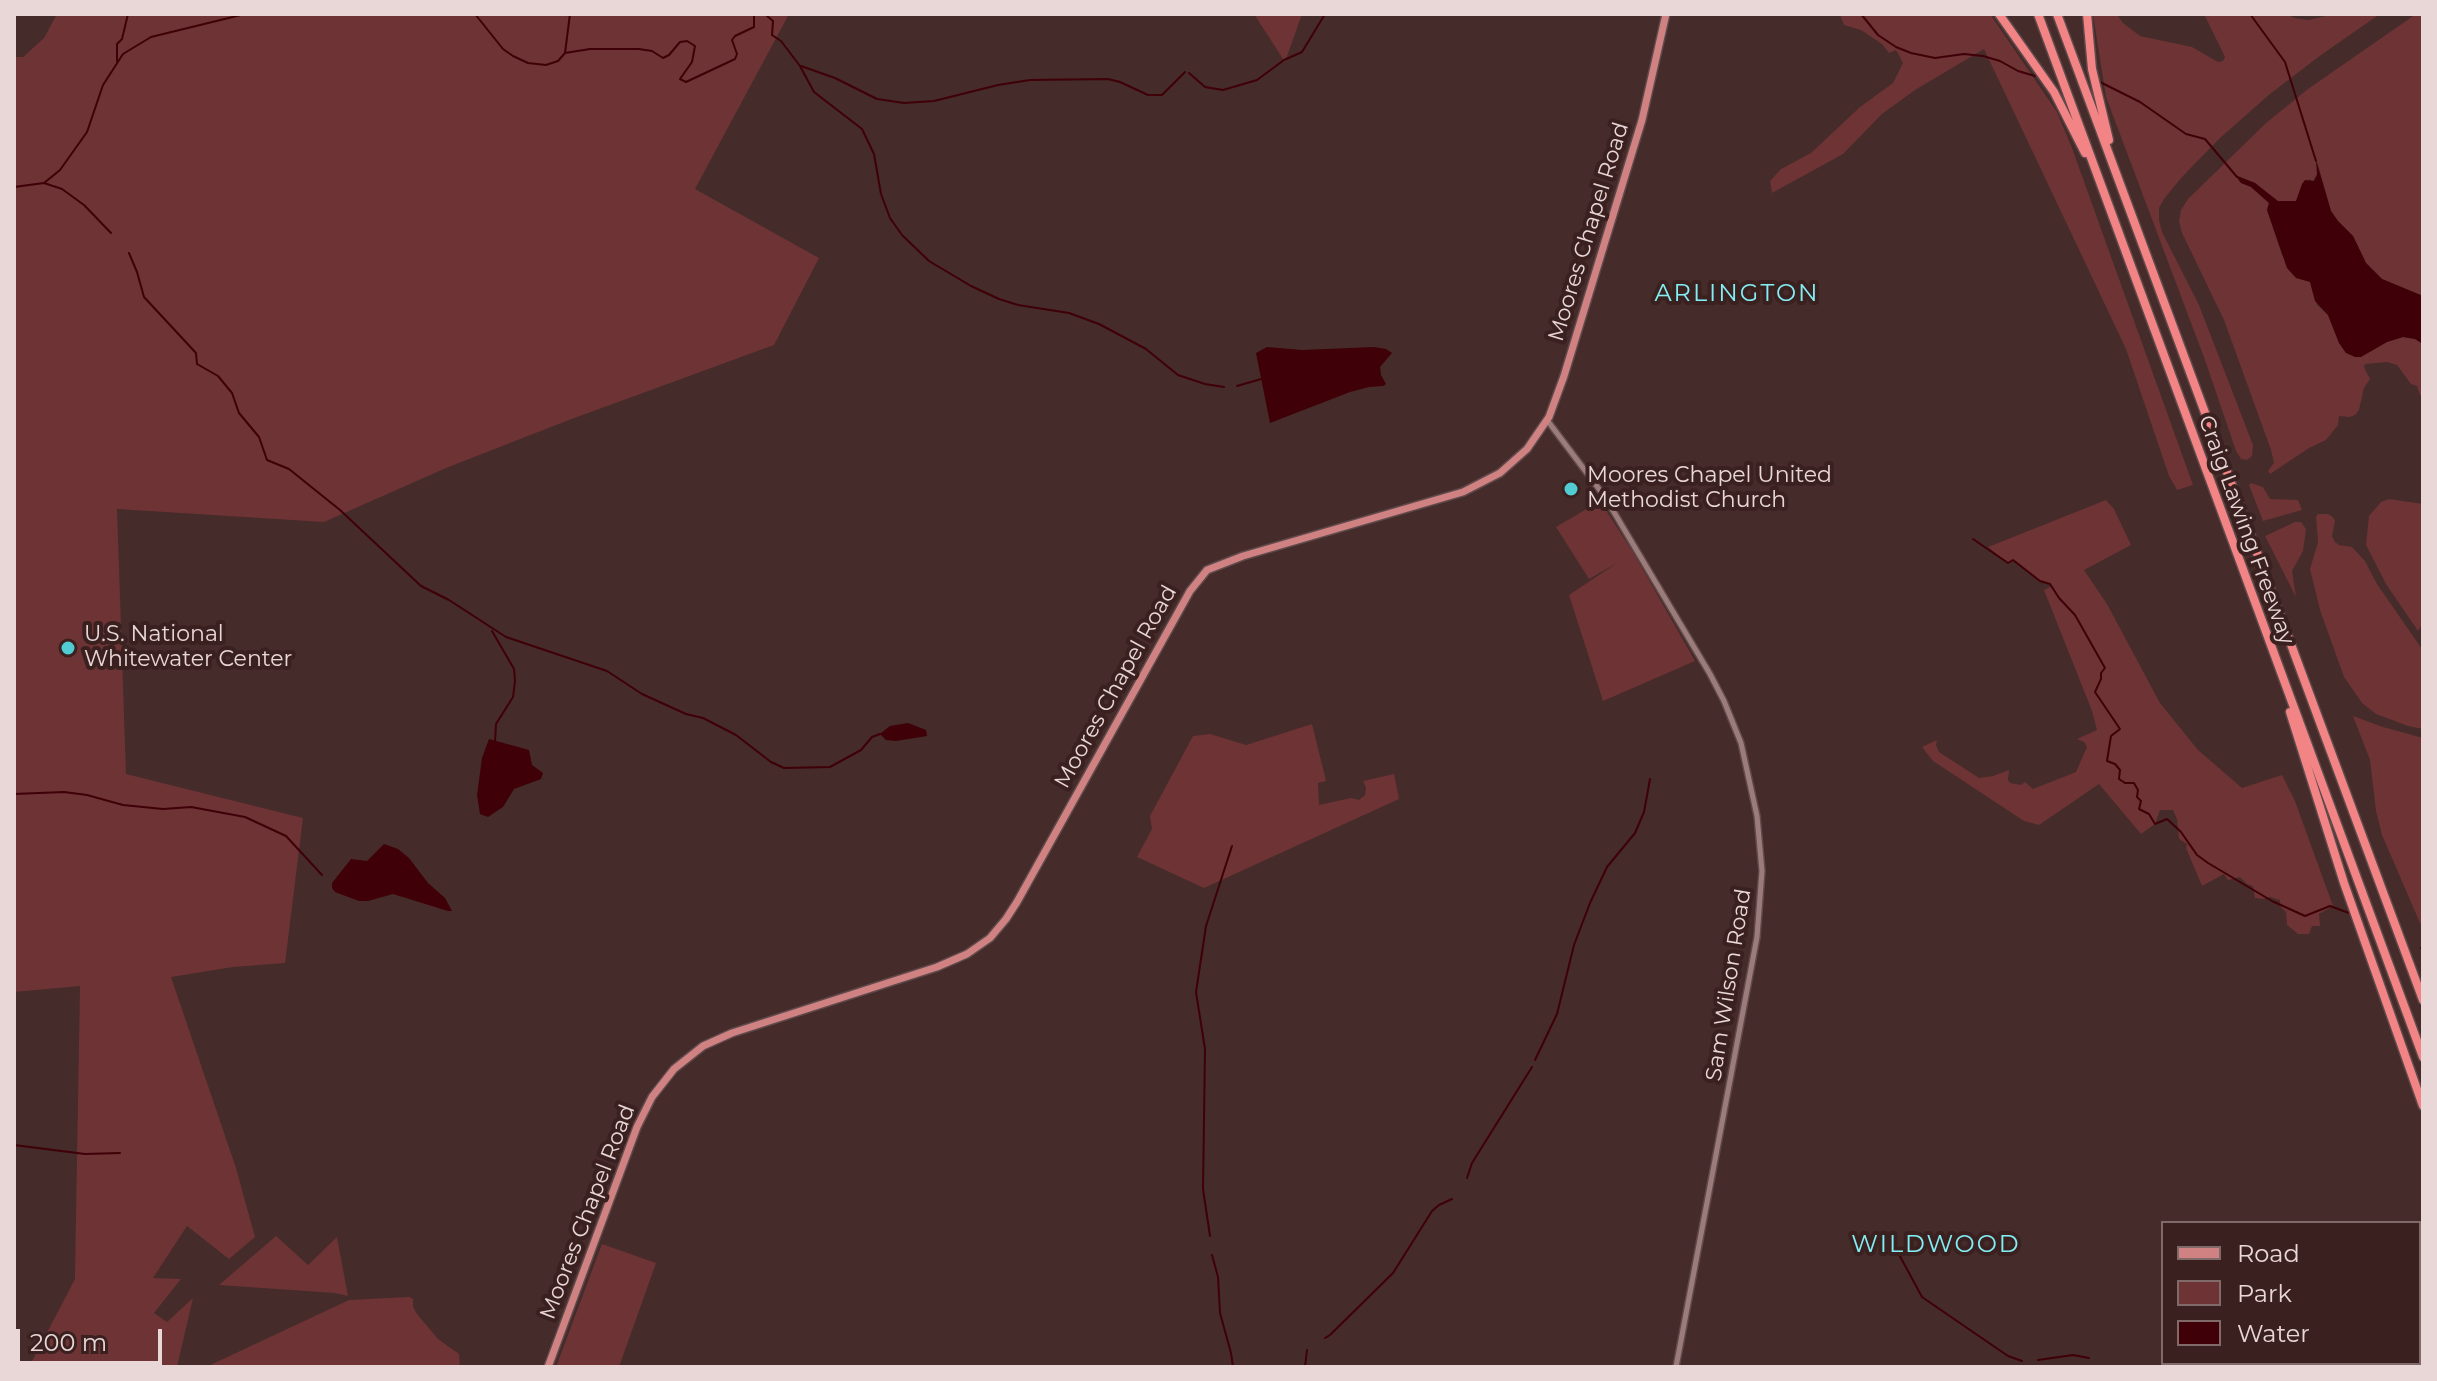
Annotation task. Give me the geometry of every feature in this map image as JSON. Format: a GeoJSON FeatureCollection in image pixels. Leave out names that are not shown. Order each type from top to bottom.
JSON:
{"type":"FeatureCollection","features":[{"type":"Feature","properties":{"kind":"highway"},"geometry":{"type":"LineString","coordinates":[[1999,14],[2054,92],[2105,198]]}},
{"type":"Feature","properties":{"kind":"highway","name":"Craig Lawing Freeway"},"geometry":{"type":"LineString","coordinates":[[2038,14],[2423,1057]]}},
{"type":"Feature","properties":{"kind":"highway","name":"Craig Lawing Freeway"},"geometry":{"type":"LineString","coordinates":[[2057,14],[2423,998]]}},
{"type":"Feature","properties":{"kind":"highway"},"geometry":{"type":"LineString","coordinates":[[2087,14],[2097,94],[2121,183]]}},
{"type":"Feature","properties":{"kind":"highway"},"geometry":{"type":"LineString","coordinates":[[2270,647],[2344,883],[2423,1106]]}},
{"type":"Feature","properties":{"kind":"main road","name":"Moores Chapel Road"},"geometry":{"type":"LineString","coordinates":[[548,1367],[637,1127],[652,1097],[674,1069],[703,1046],[732,1033],[937,967],[985,943],[1017,902],[1190,591],[1203,574],[1220,563],[1438,500],[1482,484],[1523,455],[1547,420],[1564,376],[1642,120],[1666,14]]}},
{"type":"Feature","properties":{"kind":"street","name":"Sam Wilson Road"},"geometry":{"type":"LineString","coordinates":[[1547,420],[1605,497],[1710,674],[1741,743],[1757,816],[1762,871],[1757,937],[1676,1367]]}},
{"type":"Feature","properties":{"kind":"green space","name":"U.S. National Whitewater Center"},"geometry":{"type":"Polygon","coordinates":[[[57,14],[789,14],[695,189],[819,258],[774,345],[446,468],[324,522],[117,509],[126,774],[303,818],[285,963],[171,977],[236,1168],[255,1237],[229,1259],[187,1226],[153,1278],[181,1279],[154,1313],[167,1322],[193,1298],[177,1367],[29,1367],[75,1279],[80,986],[14,992],[14,57],[23,57],[44,38],[57,14]]]}},
{"type":"Feature","properties":{"kind":"green space"},"geometry":{"type":"Polygon","coordinates":[[[1254,14],[1302,14],[1285,62],[1254,14]]]}},
{"type":"Feature","properties":{"kind":"green space"},"geometry":{"type":"Polygon","coordinates":[[[1830,14],[1990,14],[2057,112],[2193,485],[2177,490],[2169,476],[2126,349],[1984,49],[1915,90],[1882,114],[1843,154],[1772,193],[1770,181],[1781,169],[1811,153],[1860,107],[1893,83],[1903,63],[1896,50],[1889,53],[1882,44],[1861,30],[1844,25],[1840,15],[1830,14]]]}},
{"type":"Feature","properties":{"kind":"green space"},"geometry":{"type":"Polygon","coordinates":[[[2093,14],[2117,14],[2140,36],[2192,47],[2218,62],[2225,57],[2204,14],[2287,14],[2308,20],[2335,14],[2380,14],[2270,94],[2182,177],[2159,208],[2162,232],[2199,305],[2253,445],[2252,456],[2247,460],[2241,459],[2236,451],[2106,97],[2093,14]]]}},
{"type":"Feature","properties":{"kind":"green space"},"geometry":{"type":"Polygon","coordinates":[[[2416,14],[2423,14],[2423,296],[2382,279],[2366,263],[2353,236],[2331,211],[2317,161],[2317,174],[2313,181],[2309,179],[2296,201],[2278,202],[2255,183],[2236,176],[2269,203],[2267,210],[2282,255],[2310,282],[2317,305],[2328,315],[2346,353],[2373,350],[2403,337],[2423,344],[2423,403],[2417,386],[2411,384],[2397,365],[2387,362],[2365,364],[2370,379],[2355,415],[2339,416],[2338,425],[2326,440],[2270,474],[2268,471],[2274,463],[2271,450],[2224,320],[2182,233],[2179,221],[2181,210],[2188,199],[2266,123],[2308,89],[2416,14]]]}},
{"type":"Feature","properties":{"kind":"green space"},"geometry":{"type":"Polygon","coordinates":[[[2249,485],[2263,487],[2270,499],[2298,500],[2302,510],[2263,521],[2249,485]]]}},
{"type":"Feature","properties":{"kind":"green space"},"geometry":{"type":"Polygon","coordinates":[[[2389,499],[2423,504],[2423,615],[2418,631],[2386,584],[2366,545],[2369,516],[2381,502],[2389,499]]]}},
{"type":"Feature","properties":{"kind":"green space"},"geometry":{"type":"Polygon","coordinates":[[[2106,500],[2114,509],[2131,545],[2084,570],[2107,604],[2160,703],[2198,750],[2242,788],[2282,775],[2295,801],[2333,906],[2319,914],[2320,926],[2312,926],[2309,934],[2298,934],[2287,925],[2286,912],[2280,906],[2280,900],[2255,898],[2253,886],[2240,877],[2228,880],[2224,874],[2202,886],[2187,844],[2179,839],[2173,810],[2160,810],[2155,824],[2141,834],[2099,784],[2039,825],[2024,821],[1933,761],[1922,747],[1937,740],[1939,752],[1979,778],[2009,770],[2010,783],[2021,785],[2025,782],[2033,789],[2076,772],[2087,747],[2077,739],[2097,730],[2044,590],[2052,586],[2040,581],[2013,560],[2008,563],[1988,547],[2106,500]]]}},
{"type":"Feature","properties":{"kind":"green space"},"geometry":{"type":"Polygon","coordinates":[[[1600,501],[1695,661],[1603,701],[1569,595],[1617,563],[1589,579],[1556,527],[1600,501]]]}},
{"type":"Feature","properties":{"kind":"green space"},"geometry":{"type":"Polygon","coordinates":[[[2318,514],[2333,517],[2332,536],[2335,542],[2352,547],[2365,561],[2377,584],[2422,649],[2423,729],[2376,714],[2362,703],[2344,677],[2320,610],[2310,569],[2318,542],[2318,514]]]}},
{"type":"Feature","properties":{"kind":"green space"},"geometry":{"type":"Polygon","coordinates":[[[2301,522],[2306,529],[2303,551],[2292,571],[2296,597],[2265,536],[2301,522]]]}},
{"type":"Feature","properties":{"kind":"green space"},"geometry":{"type":"Polygon","coordinates":[[[2353,716],[2423,738],[2423,930],[2382,835],[2370,760],[2353,716]]]}},
{"type":"Feature","properties":{"kind":"green space"},"geometry":{"type":"Polygon","coordinates":[[[1312,724],[1326,781],[1318,783],[1319,805],[1351,798],[1359,800],[1365,795],[1363,781],[1394,774],[1399,799],[1204,888],[1137,857],[1152,829],[1150,816],[1193,736],[1210,734],[1246,745],[1312,724]]]}},
{"type":"Feature","properties":{"kind":"green space"},"geometry":{"type":"Polygon","coordinates":[[[276,1236],[308,1265],[337,1237],[348,1296],[219,1285],[276,1236]]]}},
{"type":"Feature","properties":{"kind":"green space"},"geometry":{"type":"Polygon","coordinates":[[[602,1244],[656,1263],[619,1367],[556,1367],[602,1244]]]}},
{"type":"Feature","properties":{"kind":"green space"},"geometry":{"type":"Polygon","coordinates":[[[413,1299],[417,1314],[438,1339],[459,1354],[460,1367],[206,1367],[349,1300],[413,1299]]]}},
{"type":"Feature","properties":{"kind":"water"},"geometry":{"type":"Polygon","coordinates":[[[2316,160],[2331,211],[2353,236],[2366,263],[2382,279],[2423,296],[2423,344],[2403,337],[2361,357],[2346,353],[2328,315],[2315,301],[2310,282],[2296,278],[2287,268],[2267,210],[2269,203],[2235,175],[2255,183],[2278,201],[2296,201],[2305,180],[2314,181],[2317,175],[2316,160]]]}},
{"type":"Feature","properties":{"kind":"water"},"geometry":{"type":"Polygon","coordinates":[[[1267,347],[1302,350],[1374,347],[1392,353],[1380,367],[1386,384],[1383,386],[1350,392],[1270,423],[1256,353],[1267,347]]]}},
{"type":"Feature","properties":{"kind":"water"},"geometry":{"type":"Polygon","coordinates":[[[908,723],[926,730],[927,736],[896,741],[886,740],[880,734],[890,726],[908,723]]]}},
{"type":"Feature","properties":{"kind":"water"},"geometry":{"type":"Polygon","coordinates":[[[489,739],[529,750],[532,765],[543,773],[541,779],[514,789],[503,807],[488,817],[480,814],[477,795],[482,758],[489,739]]]}},
{"type":"Feature","properties":{"kind":"water"},"geometry":{"type":"Polygon","coordinates":[[[384,844],[398,849],[409,858],[428,883],[445,898],[452,911],[393,894],[359,901],[335,892],[332,883],[351,859],[367,861],[384,844]]]}},
{"type":"Feature","properties":{"kind":"waterway"},"geometry":{"type":"LineString","coordinates":[[117,61],[117,44],[122,39],[128,14]]}},
{"type":"Feature","properties":{"kind":"waterway"},"geometry":{"type":"LineString","coordinates":[[44,183],[60,170],[87,132],[103,85],[123,54],[151,37],[245,14]]}},
{"type":"Feature","properties":{"kind":"waterway"},"geometry":{"type":"LineString","coordinates":[[475,14],[503,49],[528,63],[546,65],[558,61],[565,53],[570,14]]}},
{"type":"Feature","properties":{"kind":"waterway"},"geometry":{"type":"LineString","coordinates":[[565,53],[590,49],[639,49],[652,51],[663,58],[680,42],[687,41],[695,46],[692,62],[680,79],[686,82],[735,59],[737,54],[732,40],[754,27],[754,14]]}},
{"type":"Feature","properties":{"kind":"waterway"},"geometry":{"type":"LineString","coordinates":[[760,14],[773,21],[772,35],[781,41],[800,66],[814,92],[862,129],[874,154],[881,194],[890,218],[902,235],[929,261],[999,299],[1069,313],[1099,324],[1146,349],[1178,375],[1224,387]]}},
{"type":"Feature","properties":{"kind":"waterway"},"geometry":{"type":"LineString","coordinates":[[1189,73],[1205,87],[1223,90],[1257,80],[1284,60],[1302,52],[1325,14]]}},
{"type":"Feature","properties":{"kind":"waterway"},"geometry":{"type":"LineString","coordinates":[[1861,14],[1878,35],[1911,53],[1935,58],[1964,54],[1983,56],[2035,76]]}},
{"type":"Feature","properties":{"kind":"waterway"},"geometry":{"type":"LineString","coordinates":[[2250,14],[2285,62],[2316,161]]}},
{"type":"Feature","properties":{"kind":"waterway"},"geometry":{"type":"LineString","coordinates":[[801,66],[835,78],[877,99],[904,103],[934,101],[1030,80],[1108,79],[1148,95],[1162,95],[1185,72]]}},
{"type":"Feature","properties":{"kind":"waterway"},"geometry":{"type":"LineString","coordinates":[[2100,82],[2140,102],[2186,134],[2205,139],[2237,177]]}},
{"type":"Feature","properties":{"kind":"waterway"},"geometry":{"type":"LineString","coordinates":[[14,187],[44,183],[62,189],[84,205],[111,233]]}},
{"type":"Feature","properties":{"kind":"waterway"},"geometry":{"type":"LineString","coordinates":[[129,253],[144,297],[196,353],[197,364],[218,376],[232,393],[239,413],[259,437],[267,460],[289,469],[340,510],[421,586],[449,600],[506,637],[607,671],[642,694],[686,714],[703,718],[736,735],[771,762],[784,768],[830,767],[861,750],[872,737],[880,734]]}},
{"type":"Feature","properties":{"kind":"waterway"},"geometry":{"type":"LineString","coordinates":[[1237,386],[1261,379]]}},
{"type":"Feature","properties":{"kind":"waterway"},"geometry":{"type":"LineString","coordinates":[[1973,539],[2008,563],[2013,560],[2040,581],[2050,584],[2075,615],[2105,668],[2095,692],[2120,729],[2111,736],[2107,761],[2120,770],[2119,779],[2134,783],[2141,801],[2139,809],[2149,814],[2155,824],[2167,819],[2181,832],[2197,855],[2272,901],[2305,916],[2330,906],[2349,913]]}},
{"type":"Feature","properties":{"kind":"waterway"},"geometry":{"type":"LineString","coordinates":[[492,631],[514,669],[515,681],[513,697],[496,724],[495,742]]}},
{"type":"Feature","properties":{"kind":"waterway"},"geometry":{"type":"LineString","coordinates":[[1535,1060],[1557,1014],[1574,945],[1590,903],[1607,867],[1635,833],[1644,812],[1650,779]]}},
{"type":"Feature","properties":{"kind":"waterway"},"geometry":{"type":"LineString","coordinates":[[14,794],[64,792],[123,805],[163,809],[191,807],[245,817],[286,836],[322,875]]}},
{"type":"Feature","properties":{"kind":"waterway"},"geometry":{"type":"LineString","coordinates":[[1210,1236],[1203,1189],[1205,1049],[1196,992],[1206,926],[1232,846]]}},
{"type":"Feature","properties":{"kind":"waterway"},"geometry":{"type":"LineString","coordinates":[[1467,1178],[1472,1163],[1532,1067]]}},
{"type":"Feature","properties":{"kind":"waterway"},"geometry":{"type":"LineString","coordinates":[[14,1145],[85,1154],[120,1153]]}},
{"type":"Feature","properties":{"kind":"waterway"},"geometry":{"type":"LineString","coordinates":[[1325,1338],[1393,1273],[1432,1211],[1452,1199]]}},
{"type":"Feature","properties":{"kind":"waterway"},"geometry":{"type":"LineString","coordinates":[[1888,1234],[1922,1297],[2008,1356],[2022,1361]]}},
{"type":"Feature","properties":{"kind":"waterway"},"geometry":{"type":"LineString","coordinates":[[1212,1255],[1218,1277],[1220,1313],[1233,1367]]}},
{"type":"Feature","properties":{"kind":"waterway"},"geometry":{"type":"LineString","coordinates":[[1305,1367],[1307,1350]]}},
{"type":"Feature","properties":{"kind":"waterway"},"geometry":{"type":"LineString","coordinates":[[2038,1360],[2073,1355],[2089,1358]]}},
{"type":"Feature","properties":{"kind":"place","name":"Moores Chapel United Methodist Church"},"geometry":{"type":"Point","coordinates":[1571,489]}},
{"type":"Feature","properties":{"kind":"place","name":"U.S. National Whitewater Center"},"geometry":{"type":"Point","coordinates":[68,648]}},
{"type":"Feature","properties":{"kind":"district","name":"ARLINGTON"},"geometry":{"type":"Point","coordinates":[1737,294]}},
{"type":"Feature","properties":{"kind":"district","name":"WILDWOOD"},"geometry":{"type":"Point","coordinates":[1936,1245]}}]}
